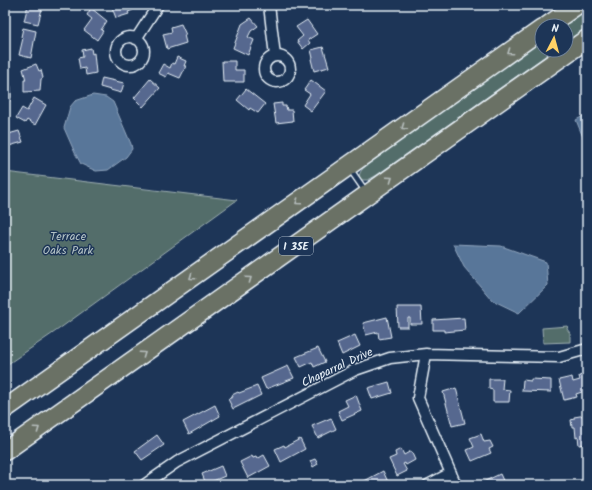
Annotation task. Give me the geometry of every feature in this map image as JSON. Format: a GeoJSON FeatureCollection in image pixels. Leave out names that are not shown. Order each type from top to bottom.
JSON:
{"type":"FeatureCollection","features":[{"type":"Feature","properties":{"kind":"highway"},"geometry":{"type":"LineString","coordinates":[[558,18],[577,5]]}},
{"type":"Feature","properties":{"kind":"highway","name":"I 35E"},"geometry":{"type":"LineString","coordinates":[[5,408],[534,36]]}},
{"type":"Feature","properties":{"kind":"highway","name":"I 35E"},"geometry":{"type":"LineString","coordinates":[[5,451],[587,39]]}},
{"type":"Feature","properties":{"kind":"street"},"geometry":{"type":"LineString","coordinates":[[136,39],[158,5]]}},
{"type":"Feature","properties":{"kind":"street"},"geometry":{"type":"LineString","coordinates":[[269,5],[275,56]]}},
{"type":"Feature","properties":{"kind":"street"},"geometry":{"type":"LineString","coordinates":[[5,88],[5,97]]}},
{"type":"Feature","properties":{"kind":"street","name":"Chaparral Drive"},"geometry":{"type":"LineString","coordinates":[[144,485],[178,462],[355,370],[390,358],[426,354],[559,357],[587,349]]}},
{"type":"Feature","properties":{"kind":"street"},"geometry":{"type":"LineString","coordinates":[[426,354],[418,398],[456,485]]}},
{"type":"Feature","properties":{"kind":"street"},"geometry":{"type":"LineString","coordinates":[[428,485],[450,474]]}},
{"type":"Feature","properties":{"kind":"lane"},"geometry":{"type":"LineString","coordinates":[[348,167],[368,195]]}},
{"type":"Feature","properties":{"kind":"green space"},"geometry":{"type":"Polygon","coordinates":[[[587,8],[587,27],[574,36],[574,18],[587,8]]]}},
{"type":"Feature","properties":{"kind":"green space"},"geometry":{"type":"Polygon","coordinates":[[[534,46],[534,58],[543,58],[377,175],[368,180],[362,180],[359,178],[360,174],[368,164],[534,46]]]}},
{"type":"Feature","properties":{"kind":"green space","name":"Terrace Oaks Park"},"geometry":{"type":"Polygon","coordinates":[[[5,172],[237,200],[59,329],[5,366],[5,172]]]}},
{"type":"Feature","properties":{"kind":"green space"},"geometry":{"type":"Polygon","coordinates":[[[568,326],[567,329],[570,333],[570,342],[543,343],[542,328],[568,326]]]}},
{"type":"Feature","properties":{"kind":"water"},"geometry":{"type":"Polygon","coordinates":[[[93,95],[106,97],[113,102],[132,149],[126,157],[108,170],[96,171],[81,164],[64,128],[70,107],[75,101],[93,95]]]}},
{"type":"Feature","properties":{"kind":"water"},"geometry":{"type":"Polygon","coordinates":[[[587,114],[587,147],[576,120],[587,114]]]}},
{"type":"Feature","properties":{"kind":"water"},"geometry":{"type":"Polygon","coordinates":[[[453,244],[501,246],[546,262],[548,285],[519,313],[492,300],[464,267],[453,244]]]}},
{"type":"Feature","properties":{"kind":"building"},"geometry":{"type":"Polygon","coordinates":[[[28,5],[43,5],[38,24],[24,21],[28,5]]]}},
{"type":"Feature","properties":{"kind":"building"},"geometry":{"type":"Polygon","coordinates":[[[111,5],[131,5],[133,10],[128,12],[129,14],[116,18],[111,5]]]}},
{"type":"Feature","properties":{"kind":"building"},"geometry":{"type":"Polygon","coordinates":[[[91,8],[107,21],[97,40],[84,30],[92,19],[87,15],[91,8]]]}},
{"type":"Feature","properties":{"kind":"building"},"geometry":{"type":"Polygon","coordinates":[[[251,18],[258,26],[251,31],[248,37],[254,40],[248,55],[233,48],[242,24],[251,18]]]}},
{"type":"Feature","properties":{"kind":"building"},"geometry":{"type":"Polygon","coordinates":[[[307,20],[317,34],[308,40],[310,43],[303,49],[297,41],[303,36],[296,27],[307,20]]]}},
{"type":"Feature","properties":{"kind":"building"},"geometry":{"type":"Polygon","coordinates":[[[181,24],[186,35],[184,35],[186,43],[167,49],[163,34],[172,32],[171,27],[181,24]]]}},
{"type":"Feature","properties":{"kind":"building"},"geometry":{"type":"Polygon","coordinates":[[[23,28],[36,31],[31,58],[19,55],[23,38],[21,37],[23,28]]]}},
{"type":"Feature","properties":{"kind":"building"},"geometry":{"type":"Polygon","coordinates":[[[323,47],[329,67],[314,71],[311,59],[313,58],[311,50],[323,47]]]}},
{"type":"Feature","properties":{"kind":"building"},"geometry":{"type":"Polygon","coordinates":[[[91,48],[92,54],[94,53],[96,73],[86,75],[85,68],[80,69],[78,58],[83,57],[82,50],[91,48]]]}},
{"type":"Feature","properties":{"kind":"building"},"geometry":{"type":"Polygon","coordinates":[[[177,57],[186,61],[184,66],[186,66],[180,78],[168,73],[166,77],[158,73],[163,64],[170,68],[172,63],[174,64],[177,57]]]}},
{"type":"Feature","properties":{"kind":"building"},"geometry":{"type":"Polygon","coordinates":[[[222,61],[235,61],[235,70],[244,70],[244,82],[223,82],[222,61]]]}},
{"type":"Feature","properties":{"kind":"building"},"geometry":{"type":"Polygon","coordinates":[[[36,64],[39,71],[41,70],[43,78],[41,79],[40,91],[24,92],[24,80],[26,80],[23,69],[36,64]]]}},
{"type":"Feature","properties":{"kind":"building"},"geometry":{"type":"Polygon","coordinates":[[[102,78],[124,83],[121,93],[100,87],[102,78]]]}},
{"type":"Feature","properties":{"kind":"building"},"geometry":{"type":"Polygon","coordinates":[[[150,79],[160,88],[143,107],[134,98],[150,79]]]}},
{"type":"Feature","properties":{"kind":"building"},"geometry":{"type":"Polygon","coordinates":[[[311,80],[326,91],[311,111],[303,105],[310,94],[304,90],[311,80]]]}},
{"type":"Feature","properties":{"kind":"building"},"geometry":{"type":"Polygon","coordinates":[[[246,89],[265,104],[258,113],[250,108],[249,110],[237,100],[246,89]]]}},
{"type":"Feature","properties":{"kind":"building"},"geometry":{"type":"Polygon","coordinates":[[[34,98],[46,105],[35,125],[27,120],[25,123],[16,118],[22,108],[27,111],[34,98]]]}},
{"type":"Feature","properties":{"kind":"building"},"geometry":{"type":"Polygon","coordinates":[[[282,103],[282,106],[286,106],[287,110],[292,110],[293,121],[276,123],[273,104],[282,103]]]}},
{"type":"Feature","properties":{"kind":"building"},"geometry":{"type":"Polygon","coordinates":[[[19,131],[23,142],[5,147],[5,135],[19,131]]]}},
{"type":"Feature","properties":{"kind":"building"},"geometry":{"type":"Polygon","coordinates":[[[397,307],[421,307],[422,324],[410,324],[410,318],[408,318],[408,327],[398,327],[397,307]]]}},
{"type":"Feature","properties":{"kind":"building"},"geometry":{"type":"Polygon","coordinates":[[[387,317],[391,337],[379,339],[378,332],[366,335],[363,323],[387,317]]]}},
{"type":"Feature","properties":{"kind":"building"},"geometry":{"type":"Polygon","coordinates":[[[464,318],[465,330],[444,332],[444,330],[433,330],[433,320],[464,318]]]}},
{"type":"Feature","properties":{"kind":"building"},"geometry":{"type":"Polygon","coordinates":[[[355,335],[360,346],[342,355],[337,343],[355,335]]]}},
{"type":"Feature","properties":{"kind":"building"},"geometry":{"type":"Polygon","coordinates":[[[318,348],[325,362],[314,367],[312,362],[301,367],[296,357],[318,348]]]}},
{"type":"Feature","properties":{"kind":"building"},"geometry":{"type":"Polygon","coordinates":[[[288,366],[294,378],[266,389],[261,378],[288,366]]]}},
{"type":"Feature","properties":{"kind":"building"},"geometry":{"type":"Polygon","coordinates":[[[587,374],[587,386],[584,387],[585,391],[576,394],[577,397],[564,400],[559,380],[572,377],[573,382],[580,380],[579,376],[587,374]]]}},
{"type":"Feature","properties":{"kind":"building"},"geometry":{"type":"Polygon","coordinates":[[[489,379],[503,379],[502,389],[510,390],[509,402],[493,402],[493,390],[489,389],[489,379]]]}},
{"type":"Feature","properties":{"kind":"building"},"geometry":{"type":"Polygon","coordinates":[[[531,379],[551,380],[551,392],[522,391],[523,380],[531,381],[531,379]]]}},
{"type":"Feature","properties":{"kind":"building"},"geometry":{"type":"Polygon","coordinates":[[[389,382],[392,393],[372,399],[368,388],[389,382]]]}},
{"type":"Feature","properties":{"kind":"building"},"geometry":{"type":"Polygon","coordinates":[[[257,386],[261,395],[233,409],[228,399],[233,397],[232,395],[257,386]]]}},
{"type":"Feature","properties":{"kind":"building"},"geometry":{"type":"Polygon","coordinates":[[[456,388],[465,423],[452,426],[443,392],[456,388]]]}},
{"type":"Feature","properties":{"kind":"building"},"geometry":{"type":"Polygon","coordinates":[[[356,395],[362,411],[342,420],[338,411],[348,406],[345,400],[356,395]]]}},
{"type":"Feature","properties":{"kind":"building"},"geometry":{"type":"Polygon","coordinates":[[[215,405],[220,416],[189,434],[183,422],[215,405]]]}},
{"type":"Feature","properties":{"kind":"building"},"geometry":{"type":"Polygon","coordinates":[[[586,415],[587,444],[579,445],[578,437],[576,438],[575,427],[572,427],[571,420],[574,419],[574,417],[586,415]]]}},
{"type":"Feature","properties":{"kind":"building"},"geometry":{"type":"Polygon","coordinates":[[[331,418],[336,429],[318,438],[312,426],[331,418]]]}},
{"type":"Feature","properties":{"kind":"building"},"geometry":{"type":"Polygon","coordinates":[[[481,434],[484,442],[490,441],[493,447],[489,449],[491,453],[472,461],[467,450],[474,447],[470,438],[481,434]]]}},
{"type":"Feature","properties":{"kind":"building"},"geometry":{"type":"Polygon","coordinates":[[[157,435],[164,445],[142,460],[135,451],[157,435]]]}},
{"type":"Feature","properties":{"kind":"building"},"geometry":{"type":"Polygon","coordinates":[[[300,439],[305,449],[281,462],[275,449],[284,445],[285,447],[300,439]]]}},
{"type":"Feature","properties":{"kind":"building"},"geometry":{"type":"Polygon","coordinates":[[[401,449],[404,455],[411,451],[415,460],[406,465],[405,463],[403,464],[407,471],[397,476],[389,459],[396,456],[395,452],[401,449]]]}},
{"type":"Feature","properties":{"kind":"building"},"geometry":{"type":"Polygon","coordinates":[[[264,455],[270,466],[248,478],[240,462],[252,456],[253,458],[256,457],[257,459],[264,455]]]}},
{"type":"Feature","properties":{"kind":"building"},"geometry":{"type":"Polygon","coordinates":[[[315,459],[318,464],[313,467],[310,461],[315,459]]]}},
{"type":"Feature","properties":{"kind":"building"},"geometry":{"type":"Polygon","coordinates":[[[221,466],[225,476],[206,484],[202,474],[221,466]]]}},
{"type":"Feature","properties":{"kind":"building"},"geometry":{"type":"Polygon","coordinates":[[[383,471],[388,482],[384,485],[357,485],[383,471]]]}},
{"type":"Feature","properties":{"kind":"building"},"geometry":{"type":"Polygon","coordinates":[[[500,474],[505,485],[484,485],[483,482],[500,474]]]}}]}
